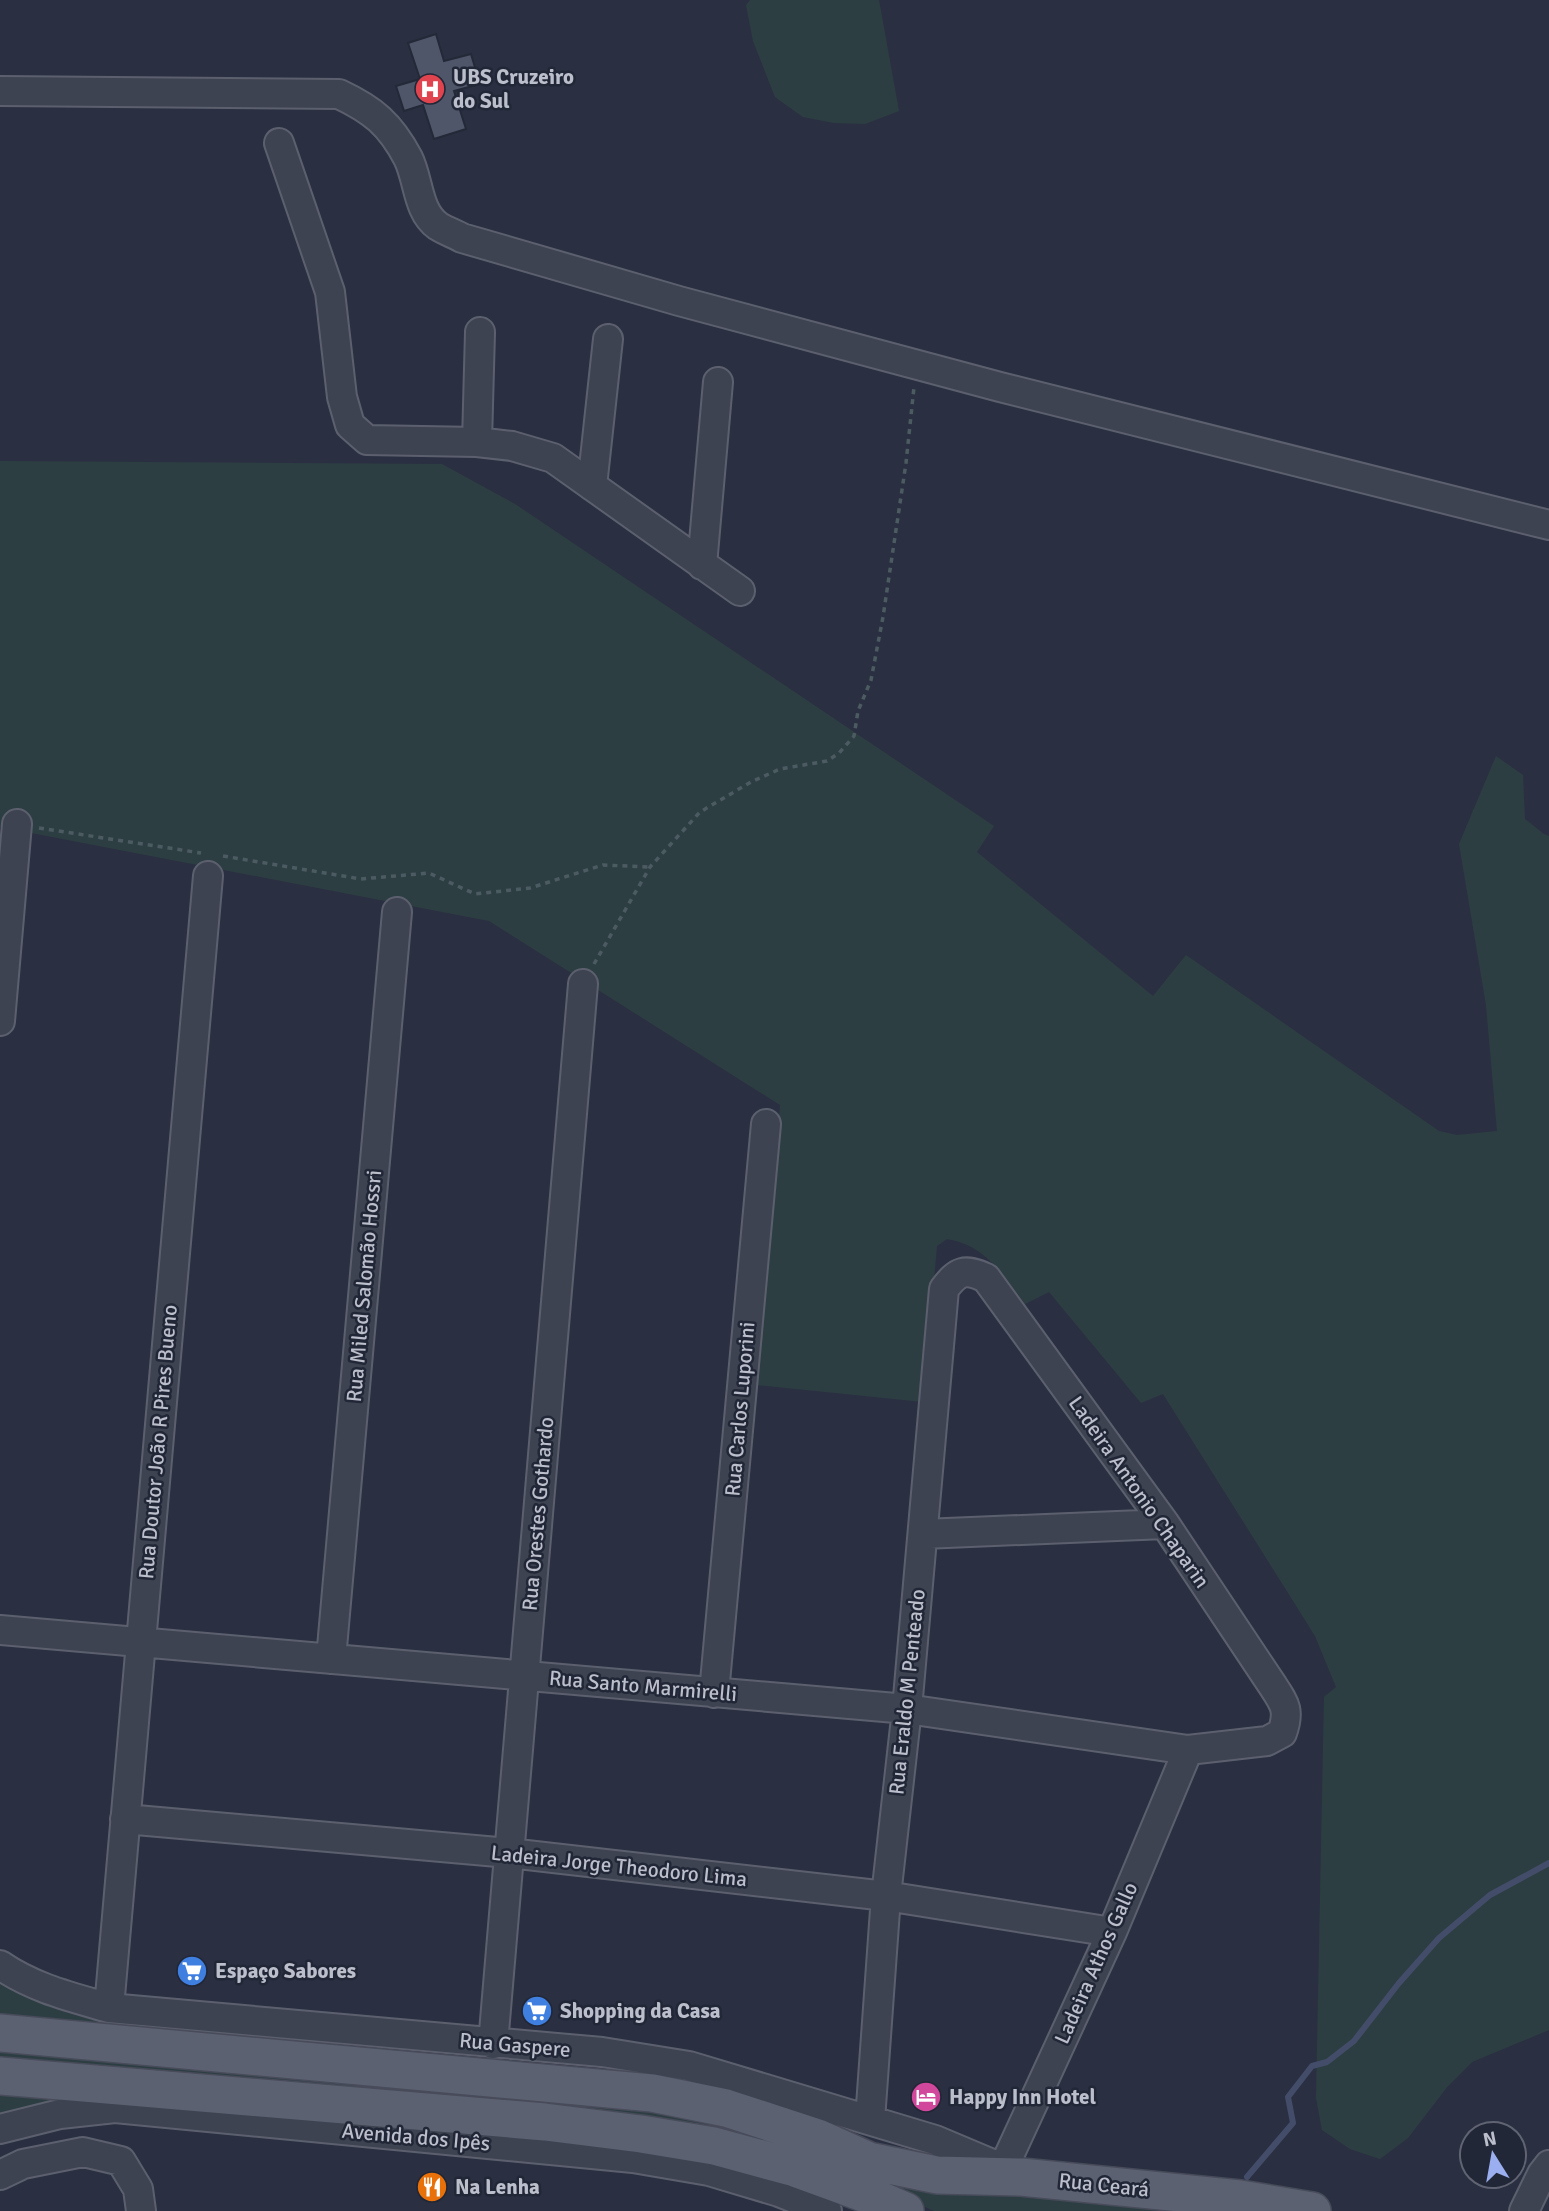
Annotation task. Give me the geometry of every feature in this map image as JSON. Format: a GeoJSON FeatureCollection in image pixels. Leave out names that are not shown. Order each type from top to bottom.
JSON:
{"type":"FeatureCollection","features":[{"type":"Feature","properties":{"kind":"main road","name":"Rua Ceará"},"geometry":{"type":"LineString","coordinates":[[0,2033],[652,2093],[726,2108],[818,2138],[878,2164],[937,2175],[1008,2173],[1240,2199],[1312,2211]]}},
{"type":"Feature","properties":{"kind":"main road"},"geometry":{"type":"LineString","coordinates":[[0,2076],[545,2122],[641,2134],[713,2146],[795,2168],[905,2211]]}},
{"type":"Feature","properties":{"kind":"street"},"geometry":{"type":"LineString","coordinates":[[0,91],[339,94],[360,104],[383,121],[408,160],[423,206],[436,225],[462,239],[679,302],[1159,428],[1549,525]]}},
{"type":"Feature","properties":{"kind":"street"},"geometry":{"type":"LineString","coordinates":[[279,144],[330,292],[342,397],[350,425],[367,440],[477,442],[512,446],[553,458],[740,592]]}},
{"type":"Feature","properties":{"kind":"street"},"geometry":{"type":"LineString","coordinates":[[477,442],[480,332]]}},
{"type":"Feature","properties":{"kind":"street"},"geometry":{"type":"LineString","coordinates":[[592,486],[608,339]]}},
{"type":"Feature","properties":{"kind":"street"},"geometry":{"type":"LineString","coordinates":[[702,565],[718,382]]}},
{"type":"Feature","properties":{"kind":"street"},"geometry":{"type":"LineString","coordinates":[[0,1021],[17,824]]}},
{"type":"Feature","properties":{"kind":"street","name":"Rua Doutor João R Pires Bueno"},"geometry":{"type":"LineString","coordinates":[[109,2008],[208,876]]}},
{"type":"Feature","properties":{"kind":"street","name":"Rua Miled Salomão Hossri"},"geometry":{"type":"LineString","coordinates":[[331,1659],[397,912]]}},
{"type":"Feature","properties":{"kind":"street","name":"Rua Orestes Gothardo"},"geometry":{"type":"LineString","coordinates":[[493,2043],[583,984]]}},
{"type":"Feature","properties":{"kind":"street","name":"Rua Carlos Luporini"},"geometry":{"type":"LineString","coordinates":[[714,1693],[766,1124]]}},
{"type":"Feature","properties":{"kind":"street","name":"Ladeira Antonio Chaparin"},"geometry":{"type":"LineString","coordinates":[[962,1272],[972,1272],[986,1278],[1165,1524],[1284,1703],[1288,1718],[1282,1733]]}},
{"type":"Feature","properties":{"kind":"street","name":"Rua Eraldo M Penteado"},"geometry":{"type":"LineString","coordinates":[[870,2120],[886,1896],[907,1709],[944,1289],[962,1272]]}},
{"type":"Feature","properties":{"kind":"street"},"geometry":{"type":"LineString","coordinates":[[923,1534],[1165,1524]]}},
{"type":"Feature","properties":{"kind":"street","name":"Rua Santo Marmirelli"},"geometry":{"type":"LineString","coordinates":[[0,1630],[907,1709],[1188,1750],[1267,1741],[1282,1733]]}},
{"type":"Feature","properties":{"kind":"street","name":"Ladeira Athos Gallo"},"geometry":{"type":"LineString","coordinates":[[1008,2173],[1188,1750]]}},
{"type":"Feature","properties":{"kind":"street","name":"Ladeira Jorge Theodoro Lima"},"geometry":{"type":"LineString","coordinates":[[125,1819],[509,1853],[886,1896],[1112,1933]]}},
{"type":"Feature","properties":{"kind":"street","name":"Rua Gaspere"},"geometry":{"type":"LineString","coordinates":[[0,1965],[43,1989],[109,2008],[602,2052],[689,2066],[935,2140],[1008,2173]]}},
{"type":"Feature","properties":{"kind":"street","name":"Avenida dos Ipês"},"geometry":{"type":"LineString","coordinates":[[0,2129],[60,2114],[115,2109],[633,2158],[709,2171],[779,2192],[817,2209]]}},
{"type":"Feature","properties":{"kind":"street"},"geometry":{"type":"LineString","coordinates":[[0,2175],[23,2164],[83,2152],[121,2161],[138,2189],[141,2211]]}},
{"type":"Feature","properties":{"kind":"street"},"geometry":{"type":"LineString","coordinates":[[1524,2211],[1549,2165]]}},
{"type":"Feature","properties":{"kind":"path"},"geometry":{"type":"LineString","coordinates":[[583,984],[650,867],[700,812],[751,782],[780,769],[827,761],[839,753],[854,736],[858,711],[870,680],[883,617],[906,463],[917,364]]}},
{"type":"Feature","properties":{"kind":"path"},"geometry":{"type":"LineString","coordinates":[[17,824],[360,879],[429,873],[475,894],[530,888],[603,864],[650,867]]}},
{"type":"Feature","properties":{"kind":"shaded area"},"geometry":{"type":"Polygon","coordinates":[[[750,0],[879,0],[899,111],[865,124],[834,123],[803,117],[775,97],[753,41],[746,5],[750,0]]]}},
{"type":"Feature","properties":{"kind":"shaded area"},"geometry":{"type":"Polygon","coordinates":[[[0,461],[442,464],[515,504],[994,826],[977,852],[1153,996],[1186,955],[1439,1131],[1457,1135],[1497,1131],[1486,1005],[1459,844],[1496,756],[1523,775],[1525,819],[1549,836],[1549,2030],[1472,2062],[1448,2086],[1408,2138],[1380,2159],[1350,2149],[1322,2130],[1316,2098],[1324,1697],[1336,1687],[1315,1636],[1163,1394],[1141,1403],[1049,1292],[1025,1304],[983,1255],[973,1248],[947,1239],[937,1246],[923,1402],[756,1385],[780,1105],[489,921],[0,827],[0,461]]]}},
{"type":"Feature","properties":{"kind":"shaded area"},"geometry":{"type":"Polygon","coordinates":[[[0,1983],[55,2009],[114,2023],[114,2032],[0,2022],[0,1983]]]}},
{"type":"Feature","properties":{"kind":"shaded area"},"geometry":{"type":"Polygon","coordinates":[[[0,2048],[617,2102],[1226,2211],[934,2211],[885,2189],[0,2062],[0,2048]]]}},
{"type":"Feature","properties":{"kind":"shaded area"},"geometry":{"type":"Polygon","coordinates":[[[0,2085],[70,2098],[0,2115],[0,2085]]]}},
{"type":"Feature","properties":{"kind":"building","name":"UBS Cruzeiro do Sul"},"geometry":{"type":"Polygon","coordinates":[[[436,34],[444,61],[471,54],[480,84],[454,91],[466,129],[434,139],[423,105],[404,111],[396,86],[420,79],[408,43],[436,34]]]}},
{"type":"Feature","properties":{"kind":"waterway"},"geometry":{"type":"LineString","coordinates":[[1247,2177],[1293,2123],[1288,2097],[1312,2066],[1327,2062],[1354,2041],[1399,1983],[1439,1938],[1490,1895],[1549,1863]]}},
{"type":"Feature","properties":{"kind":"place","name":"UBS Cruzeiro do Sul"},"geometry":{"type":"Point","coordinates":[430,89]}},
{"type":"Feature","properties":{"kind":"place","name":"Espaço Sabores"},"geometry":{"type":"Point","coordinates":[192,1971]}},
{"type":"Feature","properties":{"kind":"place","name":"Shopping da Casa"},"geometry":{"type":"Point","coordinates":[537,2011]}},
{"type":"Feature","properties":{"kind":"place","name":"Happy Inn Hotel"},"geometry":{"type":"Point","coordinates":[926,2097]}},
{"type":"Feature","properties":{"kind":"place","name":"Na Lenha"},"geometry":{"type":"Point","coordinates":[432,2187]}}]}
